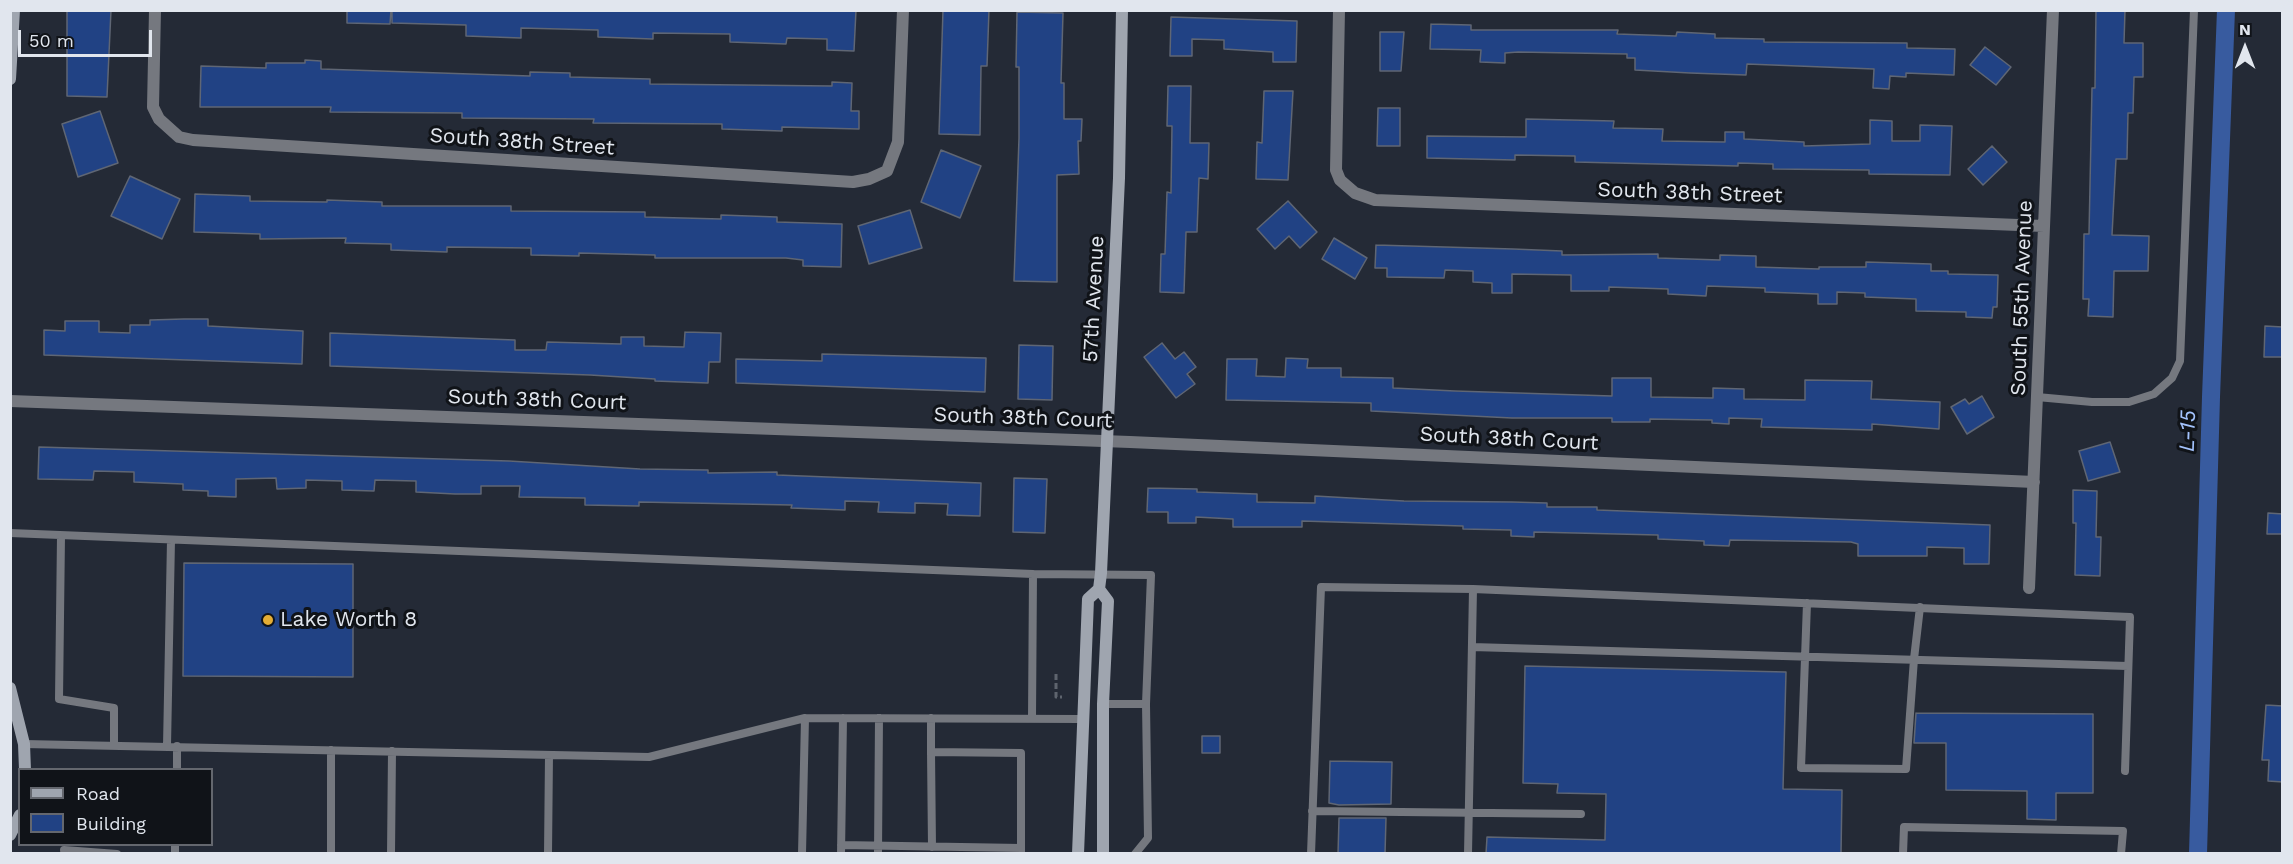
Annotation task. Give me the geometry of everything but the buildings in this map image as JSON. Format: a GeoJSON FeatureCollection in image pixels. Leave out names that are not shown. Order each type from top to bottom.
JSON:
{"type":"FeatureCollection","features":[{"type":"Feature","properties":{"kind":"street"},"geometry":{"type":"LineString","coordinates":[[10,79],[14,10]]}},
{"type":"Feature","properties":{"kind":"street","name":"South 38th Street"},"geometry":{"type":"LineString","coordinates":[[156,10],[152,93],[159,119],[179,137],[193,140],[853,182],[869,179],[887,171],[898,142],[903,10]]}},
{"type":"Feature","properties":{"kind":"street","name":"57th Avenue"},"geometry":{"type":"LineString","coordinates":[[1103,854],[1103,704],[1108,601],[1100,589],[1119,178],[1122,10]]}},
{"type":"Feature","properties":{"kind":"street","name":"South 38th Street"},"geometry":{"type":"LineString","coordinates":[[1339,10],[1336,170],[1340,180],[1355,193],[1375,200],[2044,226]]}},
{"type":"Feature","properties":{"kind":"street","name":"South 55th Avenue"},"geometry":{"type":"LineString","coordinates":[[2029,588],[2053,10]]}},
{"type":"Feature","properties":{"kind":"street","name":"South 38th Court"},"geometry":{"type":"LineString","coordinates":[[10,401],[1107,441],[2034,482]]}},
{"type":"Feature","properties":{"kind":"street","name":"57th Avenue"},"geometry":{"type":"LineString","coordinates":[[1078,854],[1088,599],[1100,589]]}},
{"type":"Feature","properties":{"kind":"street"},"geometry":{"type":"LineString","coordinates":[[10,688],[24,744],[25,768]]}},
{"type":"Feature","properties":{"kind":"street"},"geometry":{"type":"LineString","coordinates":[[10,835],[18,819]]}},
{"type":"Feature","properties":{"kind":"lane"},"geometry":{"type":"LineString","coordinates":[[2037,397],[2091,402],[2129,402],[2154,394],[2172,378],[2180,361],[2194,10]]}},
{"type":"Feature","properties":{"kind":"lane"},"geometry":{"type":"LineString","coordinates":[[10,532],[61,536],[1033,574],[1151,575],[1146,704],[1148,838],[1135,854]]}},
{"type":"Feature","properties":{"kind":"lane"},"geometry":{"type":"LineString","coordinates":[[61,536],[59,699],[114,708],[114,745]]}},
{"type":"Feature","properties":{"kind":"lane"},"geometry":{"type":"LineString","coordinates":[[167,746],[171,540]]}},
{"type":"Feature","properties":{"kind":"lane"},"geometry":{"type":"LineString","coordinates":[[1032,718],[1033,574]]}},
{"type":"Feature","properties":{"kind":"lane"},"geometry":{"type":"LineString","coordinates":[[1311,854],[1322,587],[1473,589],[2130,617],[2125,771]]}},
{"type":"Feature","properties":{"kind":"lane"},"geometry":{"type":"LineString","coordinates":[[1468,854],[1473,589]]}},
{"type":"Feature","properties":{"kind":"lane"},"geometry":{"type":"LineString","coordinates":[[1807,603],[1801,768],[1906,769],[1920,607]]}},
{"type":"Feature","properties":{"kind":"lane"},"geometry":{"type":"LineString","coordinates":[[1472,647],[2128,666]]}},
{"type":"Feature","properties":{"kind":"lane"},"geometry":{"type":"LineString","coordinates":[[1103,704],[1146,704]]}},
{"type":"Feature","properties":{"kind":"lane"},"geometry":{"type":"LineString","coordinates":[[24,744],[649,757],[805,718],[1082,719]]}},
{"type":"Feature","properties":{"kind":"lane"},"geometry":{"type":"LineString","coordinates":[[802,854],[805,718]]}},
{"type":"Feature","properties":{"kind":"lane"},"geometry":{"type":"LineString","coordinates":[[843,718],[841,849],[878,850],[932,847],[1021,851],[1021,753],[931,752]]}},
{"type":"Feature","properties":{"kind":"lane"},"geometry":{"type":"LineString","coordinates":[[878,850],[879,718]]}},
{"type":"Feature","properties":{"kind":"lane"},"geometry":{"type":"LineString","coordinates":[[931,718],[932,847]]}},
{"type":"Feature","properties":{"kind":"lane"},"geometry":{"type":"LineString","coordinates":[[177,746],[177,768]]}},
{"type":"Feature","properties":{"kind":"lane"},"geometry":{"type":"LineString","coordinates":[[330,750],[330,854]]}},
{"type":"Feature","properties":{"kind":"lane"},"geometry":{"type":"LineString","coordinates":[[391,854],[392,752]]}},
{"type":"Feature","properties":{"kind":"lane"},"geometry":{"type":"LineString","coordinates":[[548,854],[549,755]]}},
{"type":"Feature","properties":{"kind":"lane"},"geometry":{"type":"LineString","coordinates":[[1312,811],[1581,814]]}},
{"type":"Feature","properties":{"kind":"lane"},"geometry":{"type":"LineString","coordinates":[[1903,854],[1904,827],[2123,831],[2121,854]]}},
{"type":"Feature","properties":{"kind":"lane"},"geometry":{"type":"LineString","coordinates":[[64,850],[119,854]]}},
{"type":"Feature","properties":{"kind":"path"},"geometry":{"type":"LineString","coordinates":[[1056,674],[1056,697],[1062,697]]}},
{"type":"Feature","properties":{"kind":"waterway","name":"L-15"},"geometry":{"type":"LineString","coordinates":[[2198,854],[2211,397],[2226,10]]}},
{"type":"Feature","properties":{"kind":"place","name":"Lake Worth 8"},"geometry":{"type":"Point","coordinates":[268,620]}}]}
